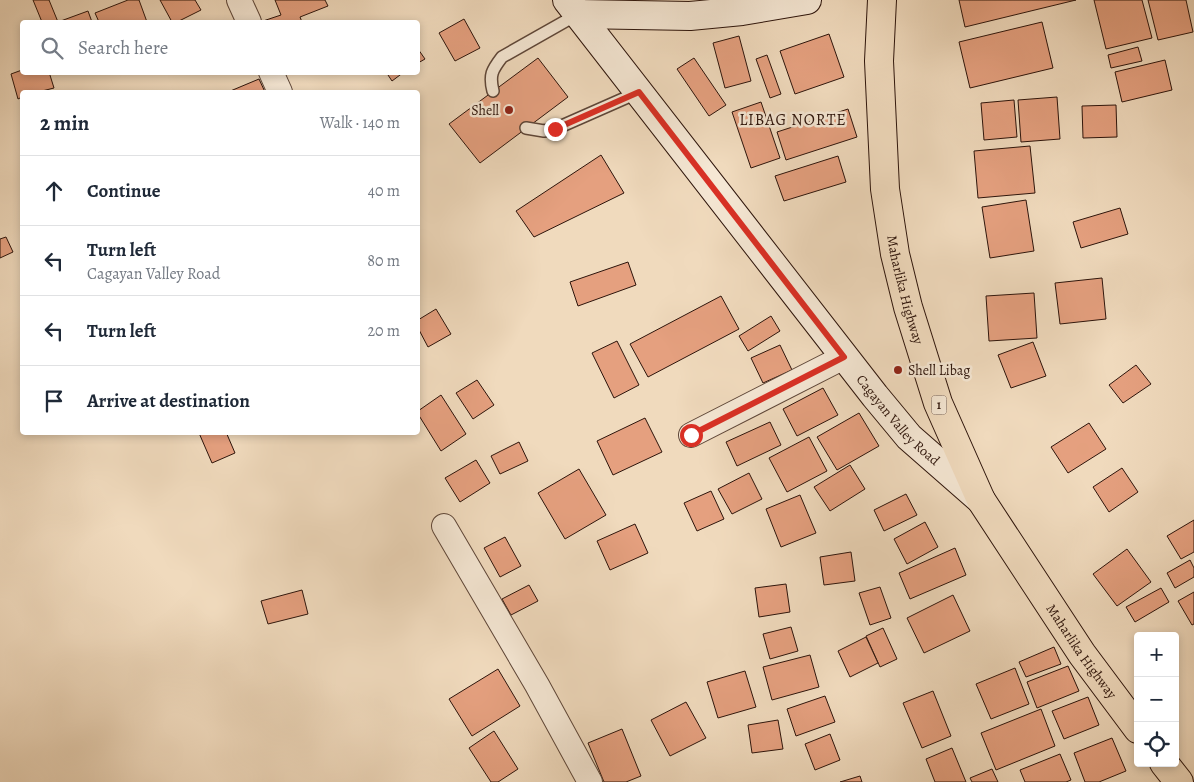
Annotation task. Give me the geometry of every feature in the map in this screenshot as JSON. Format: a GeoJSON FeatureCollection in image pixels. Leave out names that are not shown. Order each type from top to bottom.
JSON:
{"type":"FeatureCollection","features":[{"type":"Feature","properties":{"kind":"highway","name":"Maharlika Highway"},"geometry":{"type":"LineString","coordinates":[[882,0],[879,61],[886,190],[895,254],[908,307],[938,403],[981,500],[1082,654],[1134,724]]}},
{"type":"Feature","properties":{"kind":"highway"},"geometry":{"type":"LineString","coordinates":[[1167,767],[1179,782]]}},
{"type":"Feature","properties":{"kind":"main road"},"geometry":{"type":"LineString","coordinates":[[573,7],[690,16],[742,11],[807,0]]}},
{"type":"Feature","properties":{"kind":"main road","name":"Cagayan Valley Road"},"geometry":{"type":"LineString","coordinates":[[573,7],[844,357],[909,437],[981,500]]}},
{"type":"Feature","properties":{"kind":"street"},"geometry":{"type":"LineString","coordinates":[[239,0],[248,20]]}},
{"type":"Feature","properties":{"kind":"street"},"geometry":{"type":"LineString","coordinates":[[272,75],[279,90]]}},
{"type":"Feature","properties":{"kind":"street"},"geometry":{"type":"LineString","coordinates":[[691,435],[844,357]]}},
{"type":"Feature","properties":{"kind":"street"},"geometry":{"type":"LineString","coordinates":[[444,526],[537,685],[590,782]]}},
{"type":"Feature","properties":{"kind":"lane"},"geometry":{"type":"LineString","coordinates":[[493,91],[490,80],[493,68],[502,57],[573,7]]}},
{"type":"Feature","properties":{"kind":"lane"},"geometry":{"type":"LineString","coordinates":[[526,128],[544,131],[555,129],[639,92]]}},
{"type":"Feature","properties":{"kind":"building"},"geometry":{"type":"Polygon","coordinates":[[[33,0],[49,0],[57,20],[41,20],[33,0]]]}},
{"type":"Feature","properties":{"kind":"building"},"geometry":{"type":"Polygon","coordinates":[[[128,0],[139,0],[146,20],[98,20],[95,13],[128,0]]]}},
{"type":"Feature","properties":{"kind":"building"},"geometry":{"type":"Polygon","coordinates":[[[160,0],[195,0],[201,10],[181,20],[171,20],[160,0]]]}},
{"type":"Feature","properties":{"kind":"building"},"geometry":{"type":"Polygon","coordinates":[[[275,0],[325,0],[328,6],[300,17],[301,20],[266,20],[281,15],[275,0]]]}},
{"type":"Feature","properties":{"kind":"building"},"geometry":{"type":"Polygon","coordinates":[[[959,0],[1076,0],[965,27],[959,0]]]}},
{"type":"Feature","properties":{"kind":"building"},"geometry":{"type":"Polygon","coordinates":[[[1094,0],[1142,0],[1152,38],[1106,49],[1094,0]]]}},
{"type":"Feature","properties":{"kind":"building"},"geometry":{"type":"Polygon","coordinates":[[[1148,0],[1186,0],[1193,32],[1158,40],[1148,0]]]}},
{"type":"Feature","properties":{"kind":"building"},"geometry":{"type":"Polygon","coordinates":[[[88,11],[91,20],[63,20],[88,11]]]}},
{"type":"Feature","properties":{"kind":"building"},"geometry":{"type":"Polygon","coordinates":[[[464,19],[480,48],[455,61],[439,33],[464,19]]]}},
{"type":"Feature","properties":{"kind":"building"},"geometry":{"type":"Polygon","coordinates":[[[1042,22],[1053,68],[970,88],[959,42],[1042,22]]]}},
{"type":"Feature","properties":{"kind":"building"},"geometry":{"type":"Polygon","coordinates":[[[829,34],[844,77],[795,94],[780,51],[829,34]]]}},
{"type":"Feature","properties":{"kind":"building"},"geometry":{"type":"Polygon","coordinates":[[[739,36],[751,81],[725,88],[713,43],[739,36]]]}},
{"type":"Feature","properties":{"kind":"building"},"geometry":{"type":"Polygon","coordinates":[[[1138,47],[1142,61],[1111,68],[1108,55],[1138,47]]]}},
{"type":"Feature","properties":{"kind":"building"},"geometry":{"type":"Polygon","coordinates":[[[420,52],[425,59],[420,62],[420,52]]]}},
{"type":"Feature","properties":{"kind":"building"},"geometry":{"type":"Polygon","coordinates":[[[767,55],[781,94],[770,98],[756,59],[767,55]]]}},
{"type":"Feature","properties":{"kind":"building","name":"Shell"},"geometry":{"type":"Polygon","coordinates":[[[538,58],[568,97],[480,163],[449,124],[538,58]]]}},
{"type":"Feature","properties":{"kind":"building"},"geometry":{"type":"Polygon","coordinates":[[[694,58],[726,105],[709,116],[677,69],[694,58]]]}},
{"type":"Feature","properties":{"kind":"building"},"geometry":{"type":"Polygon","coordinates":[[[1165,60],[1172,90],[1122,102],[1115,72],[1165,60]]]}},
{"type":"Feature","properties":{"kind":"building"},"geometry":{"type":"Polygon","coordinates":[[[20,71],[20,75],[50,75],[54,88],[46,90],[20,90],[20,98],[18,99],[11,74],[20,71]]]}},
{"type":"Feature","properties":{"kind":"building"},"geometry":{"type":"Polygon","coordinates":[[[388,75],[400,75],[392,81],[388,75]]]}},
{"type":"Feature","properties":{"kind":"building"},"geometry":{"type":"Polygon","coordinates":[[[259,79],[264,90],[233,90],[259,79]]]}},
{"type":"Feature","properties":{"kind":"building"},"geometry":{"type":"Polygon","coordinates":[[[1057,97],[1060,139],[1021,142],[1018,100],[1057,97]]]}},
{"type":"Feature","properties":{"kind":"building"},"geometry":{"type":"Polygon","coordinates":[[[1014,100],[1017,137],[984,140],[981,103],[1014,100]]]}},
{"type":"Feature","properties":{"kind":"building"},"geometry":{"type":"Polygon","coordinates":[[[761,102],[780,158],[751,168],[732,112],[761,102]]]}},
{"type":"Feature","properties":{"kind":"building"},"geometry":{"type":"Polygon","coordinates":[[[1116,105],[1117,137],[1083,138],[1082,106],[1116,105]]]}},
{"type":"Feature","properties":{"kind":"building"},"geometry":{"type":"Polygon","coordinates":[[[848,109],[857,137],[786,160],[777,132],[848,109]]]}},
{"type":"Feature","properties":{"kind":"building"},"geometry":{"type":"Polygon","coordinates":[[[1030,146],[1035,193],[978,198],[974,151],[1030,146]]]}},
{"type":"Feature","properties":{"kind":"building"},"geometry":{"type":"Polygon","coordinates":[[[601,155],[624,193],[534,237],[516,211],[601,155]]]}},
{"type":"Feature","properties":{"kind":"building"},"geometry":{"type":"Polygon","coordinates":[[[838,156],[846,182],[784,201],[775,176],[838,156]]]}},
{"type":"Feature","properties":{"kind":"building"},"geometry":{"type":"Polygon","coordinates":[[[1026,200],[1034,251],[990,258],[982,207],[1026,200]]]}},
{"type":"Feature","properties":{"kind":"building"},"geometry":{"type":"Polygon","coordinates":[[[1120,208],[1128,234],[1081,248],[1073,222],[1120,208]]]}},
{"type":"Feature","properties":{"kind":"building"},"geometry":{"type":"Polygon","coordinates":[[[6,237],[13,252],[0,258],[0,239],[6,237]]]}},
{"type":"Feature","properties":{"kind":"building"},"geometry":{"type":"Polygon","coordinates":[[[628,262],[636,285],[578,306],[570,282],[628,262]]]}},
{"type":"Feature","properties":{"kind":"building"},"geometry":{"type":"Polygon","coordinates":[[[1102,278],[1106,319],[1060,324],[1055,283],[1102,278]]]}},
{"type":"Feature","properties":{"kind":"building"},"geometry":{"type":"Polygon","coordinates":[[[1034,293],[1037,338],[989,341],[986,296],[1034,293]]]}},
{"type":"Feature","properties":{"kind":"building"},"geometry":{"type":"Polygon","coordinates":[[[721,296],[739,329],[648,377],[630,344],[721,296]]]}},
{"type":"Feature","properties":{"kind":"building"},"geometry":{"type":"Polygon","coordinates":[[[436,309],[451,334],[428,347],[420,332],[420,319],[436,309]]]}},
{"type":"Feature","properties":{"kind":"building"},"geometry":{"type":"Polygon","coordinates":[[[771,316],[780,331],[748,351],[739,336],[771,316]]]}},
{"type":"Feature","properties":{"kind":"building"},"geometry":{"type":"Polygon","coordinates":[[[617,341],[639,385],[614,398],[592,353],[617,341]]]}},
{"type":"Feature","properties":{"kind":"building"},"geometry":{"type":"Polygon","coordinates":[[[1033,342],[1046,376],[1011,388],[998,355],[1033,342]]]}},
{"type":"Feature","properties":{"kind":"building"},"geometry":{"type":"Polygon","coordinates":[[[780,345],[792,370],[763,383],[751,358],[780,345]]]}},
{"type":"Feature","properties":{"kind":"building"},"geometry":{"type":"Polygon","coordinates":[[[1136,365],[1151,384],[1123,403],[1109,385],[1136,365]]]}},
{"type":"Feature","properties":{"kind":"building"},"geometry":{"type":"Polygon","coordinates":[[[477,380],[494,405],[473,419],[456,393],[477,380]]]}},
{"type":"Feature","properties":{"kind":"building"},"geometry":{"type":"Polygon","coordinates":[[[823,388],[838,415],[797,436],[783,409],[823,388]]]}},
{"type":"Feature","properties":{"kind":"building"},"geometry":{"type":"Polygon","coordinates":[[[441,395],[466,434],[441,451],[420,417],[420,410],[441,395]]]}},
{"type":"Feature","properties":{"kind":"building"},"geometry":{"type":"Polygon","coordinates":[[[859,413],[879,446],[837,470],[817,437],[859,413]]]}},
{"type":"Feature","properties":{"kind":"building"},"geometry":{"type":"Polygon","coordinates":[[[645,418],[662,452],[613,475],[597,441],[645,418]]]}},
{"type":"Feature","properties":{"kind":"building"},"geometry":{"type":"Polygon","coordinates":[[[770,422],[781,445],[737,466],[726,442],[770,422]]]}},
{"type":"Feature","properties":{"kind":"building"},"geometry":{"type":"Polygon","coordinates":[[[1089,423],[1106,449],[1068,473],[1051,447],[1089,423]]]}},
{"type":"Feature","properties":{"kind":"building"},"geometry":{"type":"Polygon","coordinates":[[[200,435],[227,435],[235,453],[212,463],[200,435]]]}},
{"type":"Feature","properties":{"kind":"building"},"geometry":{"type":"Polygon","coordinates":[[[809,437],[827,471],[787,492],[769,458],[809,437]]]}},
{"type":"Feature","properties":{"kind":"building"},"geometry":{"type":"Polygon","coordinates":[[[519,442],[528,461],[500,474],[491,456],[519,442]]]}},
{"type":"Feature","properties":{"kind":"building"},"geometry":{"type":"Polygon","coordinates":[[[476,460],[490,483],[460,502],[445,478],[476,460]]]}},
{"type":"Feature","properties":{"kind":"building"},"geometry":{"type":"Polygon","coordinates":[[[850,465],[865,489],[830,511],[814,487],[850,465]]]}},
{"type":"Feature","properties":{"kind":"building"},"geometry":{"type":"Polygon","coordinates":[[[1122,468],[1138,492],[1109,512],[1093,487],[1122,468]]]}},
{"type":"Feature","properties":{"kind":"building"},"geometry":{"type":"Polygon","coordinates":[[[579,469],[606,515],[565,539],[538,493],[579,469]]]}},
{"type":"Feature","properties":{"kind":"building"},"geometry":{"type":"Polygon","coordinates":[[[749,473],[762,499],[732,514],[718,489],[749,473]]]}},
{"type":"Feature","properties":{"kind":"building"},"geometry":{"type":"Polygon","coordinates":[[[711,491],[724,519],[697,531],[684,503],[711,491]]]}},
{"type":"Feature","properties":{"kind":"building"},"geometry":{"type":"Polygon","coordinates":[[[906,494],[917,515],[884,531],[874,510],[906,494]]]}},
{"type":"Feature","properties":{"kind":"building"},"geometry":{"type":"Polygon","coordinates":[[[800,495],[816,533],[781,547],[766,509],[800,495]]]}},
{"type":"Feature","properties":{"kind":"building"},"geometry":{"type":"Polygon","coordinates":[[[1194,520],[1194,552],[1181,559],[1167,536],[1194,520]]]}},
{"type":"Feature","properties":{"kind":"building"},"geometry":{"type":"Polygon","coordinates":[[[925,522],[938,547],[907,564],[894,539],[925,522]]]}},
{"type":"Feature","properties":{"kind":"building"},"geometry":{"type":"Polygon","coordinates":[[[635,524],[648,553],[610,570],[597,541],[635,524]]]}},
{"type":"Feature","properties":{"kind":"building"},"geometry":{"type":"Polygon","coordinates":[[[505,537],[521,566],[500,577],[484,548],[505,537]]]}},
{"type":"Feature","properties":{"kind":"building"},"geometry":{"type":"Polygon","coordinates":[[[955,548],[966,575],[910,599],[899,573],[955,548]]]}},
{"type":"Feature","properties":{"kind":"building"},"geometry":{"type":"Polygon","coordinates":[[[1127,549],[1151,582],[1117,606],[1093,574],[1127,549]]]}},
{"type":"Feature","properties":{"kind":"building"},"geometry":{"type":"Polygon","coordinates":[[[851,552],[855,581],[824,585],[820,557],[851,552]]]}},
{"type":"Feature","properties":{"kind":"building"},"geometry":{"type":"Polygon","coordinates":[[[1190,560],[1194,568],[1194,577],[1175,588],[1167,573],[1190,560]]]}},
{"type":"Feature","properties":{"kind":"building"},"geometry":{"type":"Polygon","coordinates":[[[786,584],[790,612],[759,617],[755,588],[786,584]]]}},
{"type":"Feature","properties":{"kind":"building"},"geometry":{"type":"Polygon","coordinates":[[[529,585],[538,601],[511,615],[502,599],[529,585]]]}},
{"type":"Feature","properties":{"kind":"building"},"geometry":{"type":"Polygon","coordinates":[[[880,587],[891,618],[870,625],[859,593],[880,587]]]}},
{"type":"Feature","properties":{"kind":"building"},"geometry":{"type":"Polygon","coordinates":[[[1161,588],[1169,602],[1135,622],[1126,607],[1161,588]]]}},
{"type":"Feature","properties":{"kind":"building"},"geometry":{"type":"Polygon","coordinates":[[[302,590],[308,614],[268,624],[261,601],[302,590]]]}},
{"type":"Feature","properties":{"kind":"building"},"geometry":{"type":"Polygon","coordinates":[[[1194,592],[1194,624],[1192,625],[1178,601],[1194,592]]]}},
{"type":"Feature","properties":{"kind":"building"},"geometry":{"type":"Polygon","coordinates":[[[953,595],[970,631],[924,653],[907,618],[953,595]]]}},
{"type":"Feature","properties":{"kind":"building"},"geometry":{"type":"Polygon","coordinates":[[[791,627],[798,651],[770,659],[763,634],[791,627]]]}},
{"type":"Feature","properties":{"kind":"building"},"geometry":{"type":"Polygon","coordinates":[[[883,628],[897,659],[880,667],[866,636],[883,628]]]}},
{"type":"Feature","properties":{"kind":"building"},"geometry":{"type":"Polygon","coordinates":[[[866,637],[878,663],[850,677],[838,651],[866,637]]]}},
{"type":"Feature","properties":{"kind":"building"},"geometry":{"type":"Polygon","coordinates":[[[1054,647],[1061,664],[1026,677],[1019,662],[1054,647]]]}},
{"type":"Feature","properties":{"kind":"building"},"geometry":{"type":"Polygon","coordinates":[[[810,655],[819,687],[772,700],[763,667],[810,655]]]}},
{"type":"Feature","properties":{"kind":"building"},"geometry":{"type":"Polygon","coordinates":[[[1068,666],[1079,691],[1037,708],[1027,682],[1068,666]]]}},
{"type":"Feature","properties":{"kind":"building"},"geometry":{"type":"Polygon","coordinates":[[[1015,668],[1029,704],[991,719],[976,684],[1015,668]]]}},
{"type":"Feature","properties":{"kind":"building"},"geometry":{"type":"Polygon","coordinates":[[[498,669],[520,706],[472,736],[449,699],[498,669]]]}},
{"type":"Feature","properties":{"kind":"building"},"geometry":{"type":"Polygon","coordinates":[[[745,671],[756,707],[718,718],[707,682],[745,671]]]}},
{"type":"Feature","properties":{"kind":"building"},"geometry":{"type":"Polygon","coordinates":[[[933,691],[951,736],[922,748],[903,703],[933,691]]]}},
{"type":"Feature","properties":{"kind":"building"},"geometry":{"type":"Polygon","coordinates":[[[825,696],[835,722],[796,736],[787,709],[825,696]]]}},
{"type":"Feature","properties":{"kind":"building"},"geometry":{"type":"Polygon","coordinates":[[[1088,697],[1099,725],[1064,739],[1052,711],[1088,697]]]}},
{"type":"Feature","properties":{"kind":"building"},"geometry":{"type":"Polygon","coordinates":[[[686,702],[706,738],[670,756],[651,720],[686,702]]]}},
{"type":"Feature","properties":{"kind":"building"},"geometry":{"type":"Polygon","coordinates":[[[1041,709],[1055,746],[996,770],[981,733],[1041,709]]]}},
{"type":"Feature","properties":{"kind":"building"},"geometry":{"type":"Polygon","coordinates":[[[778,720],[783,749],[752,753],[748,725],[778,720]]]}},
{"type":"Feature","properties":{"kind":"building"},"geometry":{"type":"Polygon","coordinates":[[[622,729],[641,776],[626,782],[604,782],[588,743],[622,729]]]}},
{"type":"Feature","properties":{"kind":"building"},"geometry":{"type":"Polygon","coordinates":[[[494,731],[518,769],[498,782],[491,782],[469,748],[494,731]]]}},
{"type":"Feature","properties":{"kind":"building"},"geometry":{"type":"Polygon","coordinates":[[[830,734],[840,760],[815,770],[805,744],[830,734]]]}},
{"type":"Feature","properties":{"kind":"building"},"geometry":{"type":"Polygon","coordinates":[[[1112,738],[1126,771],[1099,782],[1085,782],[1074,753],[1112,738]]]}},
{"type":"Feature","properties":{"kind":"building"},"geometry":{"type":"Polygon","coordinates":[[[952,748],[966,782],[935,782],[926,759],[952,748]]]}},
{"type":"Feature","properties":{"kind":"building"},"geometry":{"type":"Polygon","coordinates":[[[1060,754],[1071,780],[1066,782],[1025,782],[1020,770],[1060,754]]]}},
{"type":"Feature","properties":{"kind":"building"},"geometry":{"type":"Polygon","coordinates":[[[992,769],[998,782],[972,782],[970,778],[992,769]]]}},
{"type":"Feature","properties":{"kind":"building"},"geometry":{"type":"Polygon","coordinates":[[[860,776],[862,782],[840,782],[860,776]]]}},
{"type":"Feature","properties":{"kind":"place","name":"Shell"},"geometry":{"type":"Point","coordinates":[509,110]}},
{"type":"Feature","properties":{"kind":"place","name":"Shell Libag"},"geometry":{"type":"Point","coordinates":[898,370]}},
{"type":"Feature","properties":{"kind":"district","name":"LIBAG NORTE"},"geometry":{"type":"Point","coordinates":[793,119]}},
{"type":"Feature","properties":{"kind":"route"},"geometry":{"type":"LineString","coordinates":[[555,129],[639,92],[844,357],[691,435]]}}]}
